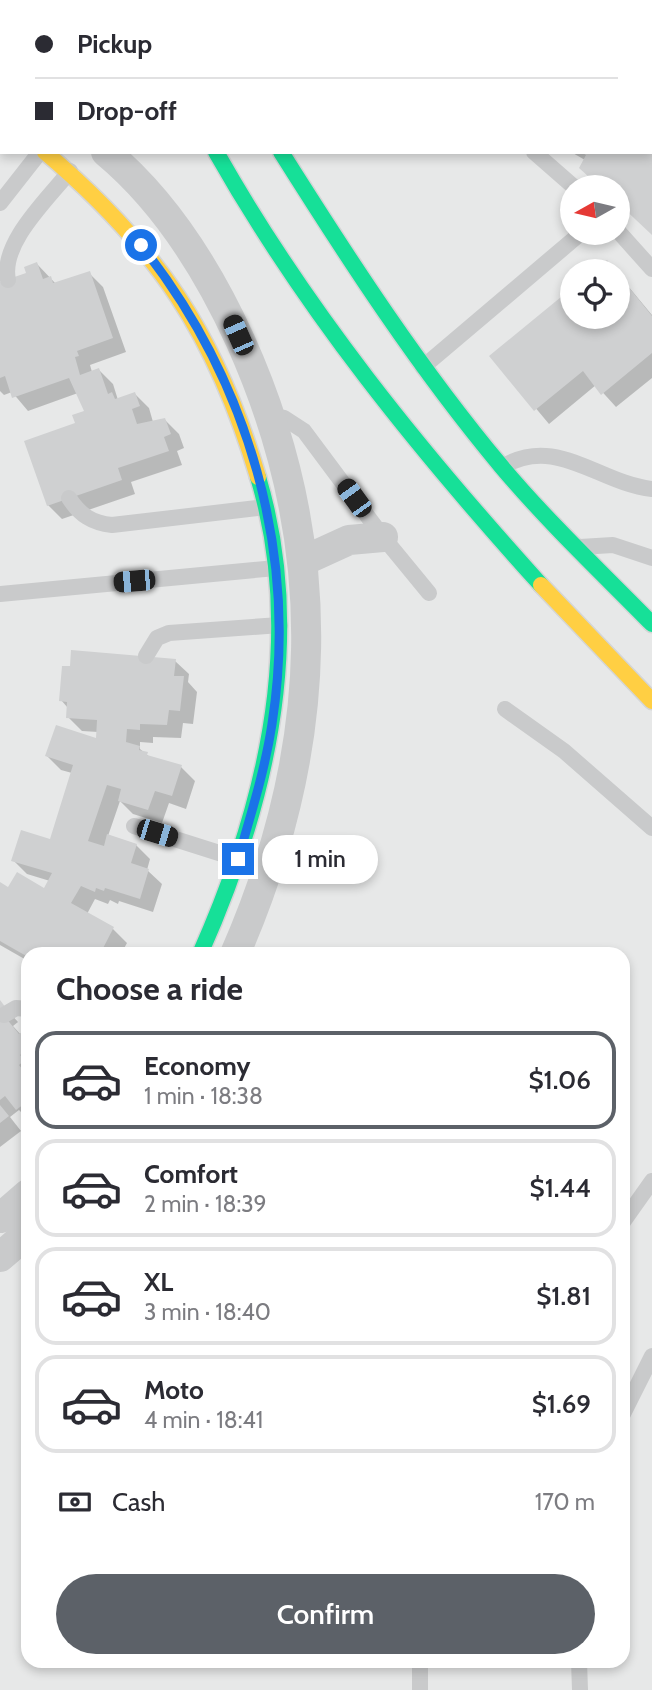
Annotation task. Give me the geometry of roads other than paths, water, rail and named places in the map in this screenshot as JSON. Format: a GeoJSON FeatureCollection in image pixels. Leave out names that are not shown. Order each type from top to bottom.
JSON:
{"type":"FeatureCollection","features":[{"type":"Feature","properties":{"kind":"street"},"geometry":{"type":"LineString","coordinates":[[45,154],[70,171],[128,229],[166,276],[198,327],[221,373],[250,445],[267,507],[290,564],[279,625],[286,726],[265,764],[238,859],[203,947]]}},
{"type":"Feature","properties":{"kind":"street"},"geometry":{"type":"LineString","coordinates":[[108,154],[133,174],[159,204],[222,301],[272,416],[290,564],[307,634],[286,726],[270,861],[238,947]]}},
{"type":"Feature","properties":{"kind":"street"},"geometry":{"type":"LineString","coordinates":[[217,154],[281,260],[341,348],[406,433],[598,647],[652,701]]}},
{"type":"Feature","properties":{"kind":"street"},"geometry":{"type":"LineString","coordinates":[[282,154],[343,253],[423,367],[502,467],[652,624]]}},
{"type":"Feature","properties":{"kind":"street"},"geometry":{"type":"LineString","coordinates":[[128,229],[159,204]]}},
{"type":"Feature","properties":{"kind":"street"},"geometry":{"type":"LineString","coordinates":[[290,564],[349,540],[383,537]]}},
{"type":"Feature","properties":{"kind":"street"},"geometry":{"type":"LineString","coordinates":[[0,1218],[21,1200]]}},
{"type":"Feature","properties":{"kind":"street"},"geometry":{"type":"LineString","coordinates":[[0,1256],[21,1239]]}},
{"type":"Feature","properties":{"kind":"lane"},"geometry":{"type":"LineString","coordinates":[[0,203],[40,154]]}},
{"type":"Feature","properties":{"kind":"lane"},"geometry":{"type":"LineString","coordinates":[[536,154],[560,175]]}},
{"type":"Feature","properties":{"kind":"lane"},"geometry":{"type":"LineString","coordinates":[[8,280],[8,251],[70,171]]}},
{"type":"Feature","properties":{"kind":"lane"},"geometry":{"type":"LineString","coordinates":[[630,244],[652,269]]}},
{"type":"Feature","properties":{"kind":"lane"},"geometry":{"type":"LineString","coordinates":[[423,367],[567,245]]}},
{"type":"Feature","properties":{"kind":"lane"},"geometry":{"type":"LineString","coordinates":[[272,416],[284,418],[304,431],[383,537],[429,593]]}},
{"type":"Feature","properties":{"kind":"lane"},"geometry":{"type":"LineString","coordinates":[[502,467],[533,453],[552,455],[652,489]]}},
{"type":"Feature","properties":{"kind":"lane"},"geometry":{"type":"LineString","coordinates":[[69,498],[83,515],[102,524],[267,507]]}},
{"type":"Feature","properties":{"kind":"lane"},"geometry":{"type":"LineString","coordinates":[[577,548],[613,545],[651,556]]}},
{"type":"Feature","properties":{"kind":"lane"},"geometry":{"type":"LineString","coordinates":[[0,593],[290,564]]}},
{"type":"Feature","properties":{"kind":"lane"},"geometry":{"type":"LineString","coordinates":[[146,656],[157,638],[169,633],[279,625]]}},
{"type":"Feature","properties":{"kind":"lane"},"geometry":{"type":"LineString","coordinates":[[505,709],[558,746],[652,828]]}},
{"type":"Feature","properties":{"kind":"lane"},"geometry":{"type":"LineString","coordinates":[[134,826],[238,859]]}},
{"type":"Feature","properties":{"kind":"lane"},"geometry":{"type":"LineString","coordinates":[[4,1015],[16,1008],[21,1008]]}},
{"type":"Feature","properties":{"kind":"lane"},"geometry":{"type":"LineString","coordinates":[[630,1209],[652,1181]]}},
{"type":"Feature","properties":{"kind":"lane"},"geometry":{"type":"LineString","coordinates":[[630,1400],[652,1356]]}},
{"type":"Feature","properties":{"kind":"lane"},"geometry":{"type":"LineString","coordinates":[[420,1668],[420,1690]]}},
{"type":"Feature","properties":{"kind":"lane"},"geometry":{"type":"LineString","coordinates":[[579,1668],[580,1690]]}}]}
